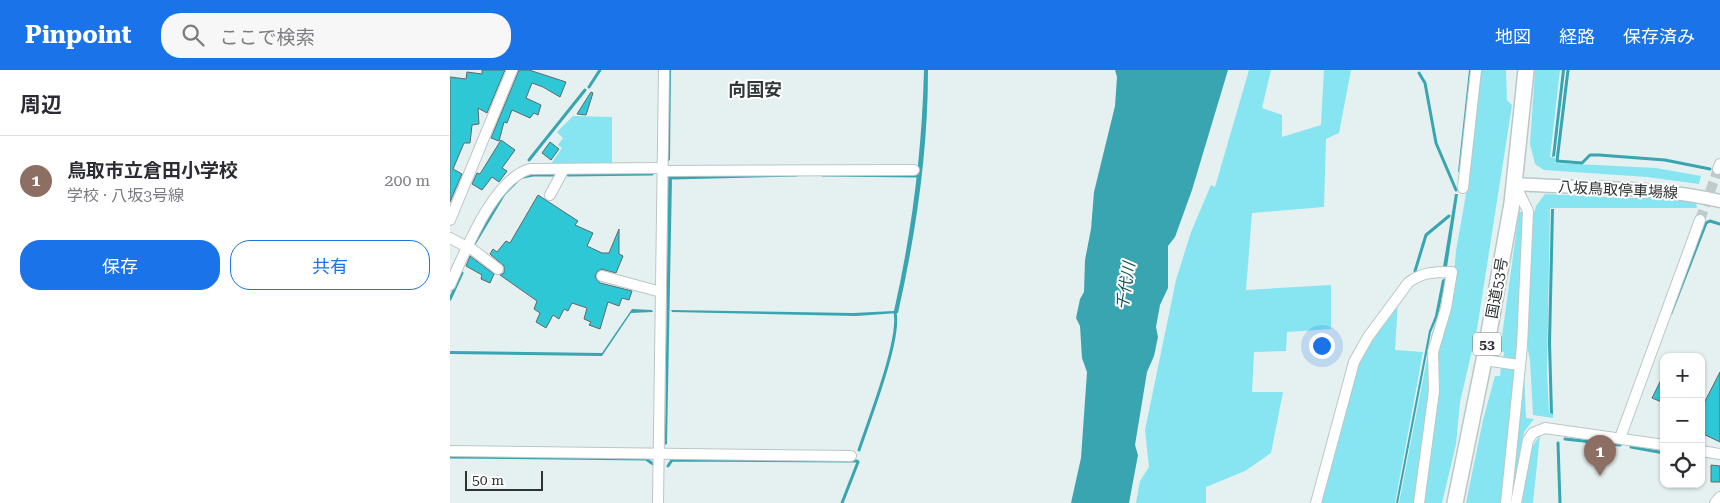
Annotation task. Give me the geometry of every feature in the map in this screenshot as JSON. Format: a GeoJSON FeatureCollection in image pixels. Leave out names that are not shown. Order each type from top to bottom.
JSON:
{"type":"FeatureCollection","features":[{"type":"Feature","properties":{"kind":"highway","name":"国道53号"},"geometry":{"type":"LineString","coordinates":[[1455,503],[1484,360],[1515,184],[1526,70]]}},
{"type":"Feature","properties":{"kind":"main road","name":"八坂鳥取停車場線"},"geometry":{"type":"LineString","coordinates":[[1515,184],[1660,191],[1692,194],[1720,201]]}},
{"type":"Feature","properties":{"kind":"street"},"geometry":{"type":"LineString","coordinates":[[450,220],[512,70]]}},
{"type":"Feature","properties":{"kind":"street"},"geometry":{"type":"LineString","coordinates":[[658,503],[664,70]]}},
{"type":"Feature","properties":{"kind":"street"},"geometry":{"type":"LineString","coordinates":[[1463,188],[1476,70]]}},
{"type":"Feature","properties":{"kind":"street"},"geometry":{"type":"LineString","coordinates":[[450,285],[467,246],[501,190],[521,171],[530,169],[914,170]]}},
{"type":"Feature","properties":{"kind":"street"},"geometry":{"type":"LineString","coordinates":[[550,195],[564,169]]}},
{"type":"Feature","properties":{"kind":"street"},"geometry":{"type":"LineString","coordinates":[[1506,503],[1522,346],[1528,211],[1515,184]]}},
{"type":"Feature","properties":{"kind":"street"},"geometry":{"type":"LineString","coordinates":[[1620,438],[1700,220]]}},
{"type":"Feature","properties":{"kind":"street"},"geometry":{"type":"LineString","coordinates":[[450,238],[467,246],[498,269]]}},
{"type":"Feature","properties":{"kind":"street"},"geometry":{"type":"LineString","coordinates":[[1316,503],[1354,362],[1368,336],[1408,283],[1416,276],[1427,273],[1452,272],[1446,308],[1433,352],[1434,391],[1419,503]]}},
{"type":"Feature","properties":{"kind":"street"},"geometry":{"type":"LineString","coordinates":[[602,276],[661,292]]}},
{"type":"Feature","properties":{"kind":"street"},"geometry":{"type":"LineString","coordinates":[[1484,360],[1519,365]]}},
{"type":"Feature","properties":{"kind":"street"},"geometry":{"type":"LineString","coordinates":[[1516,503],[1528,440],[1533,433],[1544,428],[1660,444]]}},
{"type":"Feature","properties":{"kind":"street"},"geometry":{"type":"LineString","coordinates":[[450,451],[851,456]]}},
{"type":"Feature","properties":{"kind":"street"},"geometry":{"type":"LineString","coordinates":[[1705,452],[1720,454]]}},
{"type":"Feature","properties":{"kind":"street"},"geometry":{"type":"LineString","coordinates":[[1715,503],[1720,497]]}},
{"type":"Feature","properties":{"kind":"shaded area"},"geometry":{"type":"Polygon","coordinates":[[[1249,70],[1271,70],[1262,108],[1282,115],[1282,137],[1321,125],[1324,70],[1351,70],[1339,133],[1326,139],[1324,207],[1252,213],[1246,290],[1331,285],[1331,329],[1287,332],[1286,351],[1254,352],[1252,392],[1283,392],[1271,453],[1245,471],[1206,487],[1206,503],[1136,503],[1140,481],[1149,467],[1145,430],[1176,280],[1191,232],[1211,185],[1215,187],[1249,70]]]}},
{"type":"Feature","properties":{"kind":"shaded area"},"geometry":{"type":"Polygon","coordinates":[[[1478,70],[1506,70],[1507,100],[1512,105],[1477,329],[1460,402],[1456,444],[1442,503],[1421,503],[1433,368],[1453,286],[1456,251],[1466,194],[1478,70]]]}},
{"type":"Feature","properties":{"kind":"shaded area"},"geometry":{"type":"Polygon","coordinates":[[[1535,70],[1560,70],[1550,157],[1555,158],[1555,163],[1656,168],[1701,176],[1699,184],[1647,177],[1544,170],[1535,164],[1530,144],[1535,70]]]}},
{"type":"Feature","properties":{"kind":"shaded area"},"geometry":{"type":"Polygon","coordinates":[[[573,116],[612,117],[612,164],[551,164],[562,148],[558,145],[563,138],[557,132],[573,116]]]}},
{"type":"Feature","properties":{"kind":"shaded area"},"geometry":{"type":"Polygon","coordinates":[[[1545,194],[1627,198],[1695,198],[1697,208],[1550,208],[1547,371],[1549,413],[1553,414],[1553,418],[1533,415],[1530,360],[1526,340],[1529,232],[1536,206],[1545,194]]]}},
{"type":"Feature","properties":{"kind":"shaded area"},"geometry":{"type":"Polygon","coordinates":[[[1519,212],[1524,212],[1520,340],[1516,361],[1503,360],[1504,352],[1500,351],[1519,212]]]}},
{"type":"Feature","properties":{"kind":"shaded area"},"geometry":{"type":"Polygon","coordinates":[[[1447,275],[1416,503],[1399,503],[1432,333],[1440,313],[1447,275]]]}},
{"type":"Feature","properties":{"kind":"shaded area"},"geometry":{"type":"Polygon","coordinates":[[[1398,302],[1395,350],[1423,352],[1395,503],[1319,503],[1358,361],[1377,329],[1398,302]]]}},
{"type":"Feature","properties":{"kind":"shaded area"},"geometry":{"type":"Polygon","coordinates":[[[1501,366],[1516,368],[1502,503],[1466,503],[1483,420],[1495,376],[1500,376],[1501,366]]]}},
{"type":"Feature","properties":{"kind":"shaded area"},"geometry":{"type":"Polygon","coordinates":[[[1524,370],[1526,418],[1534,419],[1524,432],[1510,503],[1524,370]]]}},
{"type":"Feature","properties":{"kind":"shaded area"},"geometry":{"type":"Polygon","coordinates":[[[1540,435],[1533,503],[1522,503],[1530,450],[1540,435]]]}},
{"type":"Feature","properties":{"kind":"water"},"geometry":{"type":"Polygon","coordinates":[[[668,70],[671,70],[670,160],[667,162],[668,70]]]}},
{"type":"Feature","properties":{"kind":"water"},"geometry":{"type":"Polygon","coordinates":[[[924,70],[928,70],[927,101],[920,192],[898,313],[856,316],[672,312],[671,310],[853,313],[894,311],[915,191],[921,131],[924,70]]]}},
{"type":"Feature","properties":{"kind":"water","name":"千代川"},"geometry":{"type":"Polygon","coordinates":[[[1115,70],[1228,70],[1192,190],[1175,237],[1168,246],[1168,288],[1160,305],[1156,327],[1158,337],[1154,356],[1147,372],[1135,445],[1138,455],[1129,503],[1071,503],[1081,458],[1087,372],[1082,358],[1080,326],[1076,318],[1080,299],[1084,292],[1085,260],[1091,229],[1094,192],[1115,106],[1117,77],[1115,70]]]}},
{"type":"Feature","properties":{"kind":"water"},"geometry":{"type":"Polygon","coordinates":[[[1469,70],[1473,70],[1462,172],[1458,172],[1469,70]]]}},
{"type":"Feature","properties":{"kind":"water"},"geometry":{"type":"Polygon","coordinates":[[[1562,70],[1565,70],[1555,156],[1552,157],[1562,70]]]}},
{"type":"Feature","properties":{"kind":"water"},"geometry":{"type":"Polygon","coordinates":[[[668,177],[672,177],[667,444],[665,445],[668,177]]]}},
{"type":"Feature","properties":{"kind":"water"},"geometry":{"type":"Polygon","coordinates":[[[1455,194],[1458,194],[1447,267],[1443,267],[1455,194]]]}},
{"type":"Feature","properties":{"kind":"water"},"geometry":{"type":"Polygon","coordinates":[[[1551,209],[1554,209],[1551,343],[1553,414],[1550,413],[1548,343],[1551,209]]]}},
{"type":"Feature","properties":{"kind":"water"},"geometry":{"type":"Polygon","coordinates":[[[1446,278],[1438,316],[1431,332],[1398,503],[1396,503],[1429,331],[1435,316],[1442,280],[1446,278]]]}},
{"type":"Feature","properties":{"kind":"water"},"geometry":{"type":"Polygon","coordinates":[[[632,309],[652,310],[653,312],[631,313],[602,356],[450,354],[450,351],[602,353],[632,309]]]}},
{"type":"Feature","properties":{"kind":"building"},"geometry":{"type":"Polygon","coordinates":[[[482,70],[505,70],[487,113],[478,108],[479,124],[472,125],[470,143],[464,143],[453,169],[462,174],[450,202],[450,77],[466,79],[467,72],[482,74],[482,70]]]}},
{"type":"Feature","properties":{"kind":"building"},"geometry":{"type":"Polygon","coordinates":[[[519,70],[529,70],[566,82],[560,97],[532,83],[526,98],[541,105],[538,115],[534,113],[530,118],[512,110],[507,123],[504,122],[499,141],[491,138],[519,70]]]}},
{"type":"Feature","properties":{"kind":"building"},"geometry":{"type":"Polygon","coordinates":[[[591,92],[593,93],[586,115],[577,114],[591,92]]]}},
{"type":"Feature","properties":{"kind":"building"},"geometry":{"type":"Polygon","coordinates":[[[501,140],[515,150],[502,168],[507,171],[499,182],[492,177],[482,190],[472,184],[477,173],[480,174],[501,140]]]}},
{"type":"Feature","properties":{"kind":"building"},"geometry":{"type":"Polygon","coordinates":[[[550,142],[559,149],[551,160],[542,153],[550,142]]]}},
{"type":"Feature","properties":{"kind":"building"},"geometry":{"type":"Polygon","coordinates":[[[538,195],[578,221],[575,225],[593,233],[587,246],[602,253],[609,253],[619,229],[619,254],[623,256],[616,273],[601,269],[595,277],[600,283],[632,291],[629,300],[622,298],[619,306],[608,302],[600,329],[589,325],[591,322],[584,319],[587,308],[572,303],[568,311],[564,309],[559,319],[553,315],[546,328],[536,322],[540,313],[534,309],[537,301],[500,275],[504,273],[504,266],[490,254],[493,249],[497,252],[506,241],[510,243],[538,195]]]}},
{"type":"Feature","properties":{"kind":"building"},"geometry":{"type":"Polygon","coordinates":[[[470,256],[494,274],[490,283],[481,279],[482,275],[466,266],[470,256]]]}},
{"type":"Feature","properties":{"kind":"building"},"geometry":{"type":"Polygon","coordinates":[[[1720,372],[1720,442],[1705,435],[1705,401],[1720,372]]]}},
{"type":"Feature","properties":{"kind":"building"},"geometry":{"type":"Polygon","coordinates":[[[1660,382],[1660,401],[1652,398],[1660,382]]]}},
{"type":"Feature","properties":{"kind":"building"},"geometry":{"type":"Polygon","coordinates":[[[1711,465],[1720,466],[1720,482],[1711,482],[1711,465]]]}},
{"type":"Feature","properties":{"kind":"waterway"},"geometry":{"type":"LineString","coordinates":[[589,87],[600,70]]}},
{"type":"Feature","properties":{"kind":"waterway"},"geometry":{"type":"LineString","coordinates":[[1568,70],[1557,161],[1582,163],[1590,155],[1599,155],[1665,160],[1710,169]]}},
{"type":"Feature","properties":{"kind":"waterway"},"geometry":{"type":"LineString","coordinates":[[1419,73],[1425,83],[1436,143],[1456,190]]}},
{"type":"Feature","properties":{"kind":"waterway"},"geometry":{"type":"LineString","coordinates":[[529,160],[585,90]]}},
{"type":"Feature","properties":{"kind":"waterway"},"geometry":{"type":"LineString","coordinates":[[568,175],[652,174]]}},
{"type":"Feature","properties":{"kind":"waterway"},"geometry":{"type":"LineString","coordinates":[[523,177],[556,175]]}},
{"type":"Feature","properties":{"kind":"waterway"},"geometry":{"type":"LineString","coordinates":[[673,178],[797,175]]}},
{"type":"Feature","properties":{"kind":"waterway"},"geometry":{"type":"LineString","coordinates":[[823,175],[917,176]]}},
{"type":"Feature","properties":{"kind":"waterway"},"geometry":{"type":"LineString","coordinates":[[473,246],[504,194],[516,182]]}},
{"type":"Feature","properties":{"kind":"waterway"},"geometry":{"type":"LineString","coordinates":[[1415,271],[1426,235],[1449,216]]}},
{"type":"Feature","properties":{"kind":"waterway"},"geometry":{"type":"LineString","coordinates":[[1671,313],[1706,223],[1710,221],[1720,224]]}},
{"type":"Feature","properties":{"kind":"waterway"},"geometry":{"type":"LineString","coordinates":[[450,299],[462,273]]}},
{"type":"Feature","properties":{"kind":"waterway"},"geometry":{"type":"LineString","coordinates":[[859,450],[889,360],[896,324],[895,312]]}},
{"type":"Feature","properties":{"kind":"waterway"},"geometry":{"type":"LineString","coordinates":[[1565,439],[1620,445]]}},
{"type":"Feature","properties":{"kind":"waterway"},"geometry":{"type":"LineString","coordinates":[[1558,443],[1560,503]]}},
{"type":"Feature","properties":{"kind":"waterway"},"geometry":{"type":"LineString","coordinates":[[1631,447],[1660,452]]}},
{"type":"Feature","properties":{"kind":"waterway"},"geometry":{"type":"LineString","coordinates":[[450,457],[646,459],[653,464]]}},
{"type":"Feature","properties":{"kind":"waterway"},"geometry":{"type":"LineString","coordinates":[[668,466],[672,460],[857,461]]}},
{"type":"Feature","properties":{"kind":"waterway"},"geometry":{"type":"LineString","coordinates":[[842,503],[858,462]]}},
{"type":"Feature","properties":{"kind":"tunnel"},"geometry":{"type":"LineString","coordinates":[[1700,220],[1718,169]]}},
{"type":"Feature","properties":{"kind":"place","name":"鳥取市立倉田小学校"},"geometry":{"type":"Point","coordinates":[1600,476]}},
{"type":"Feature","properties":{"kind":"district","name":"向国安"},"geometry":{"type":"Point","coordinates":[755,90]}}]}
